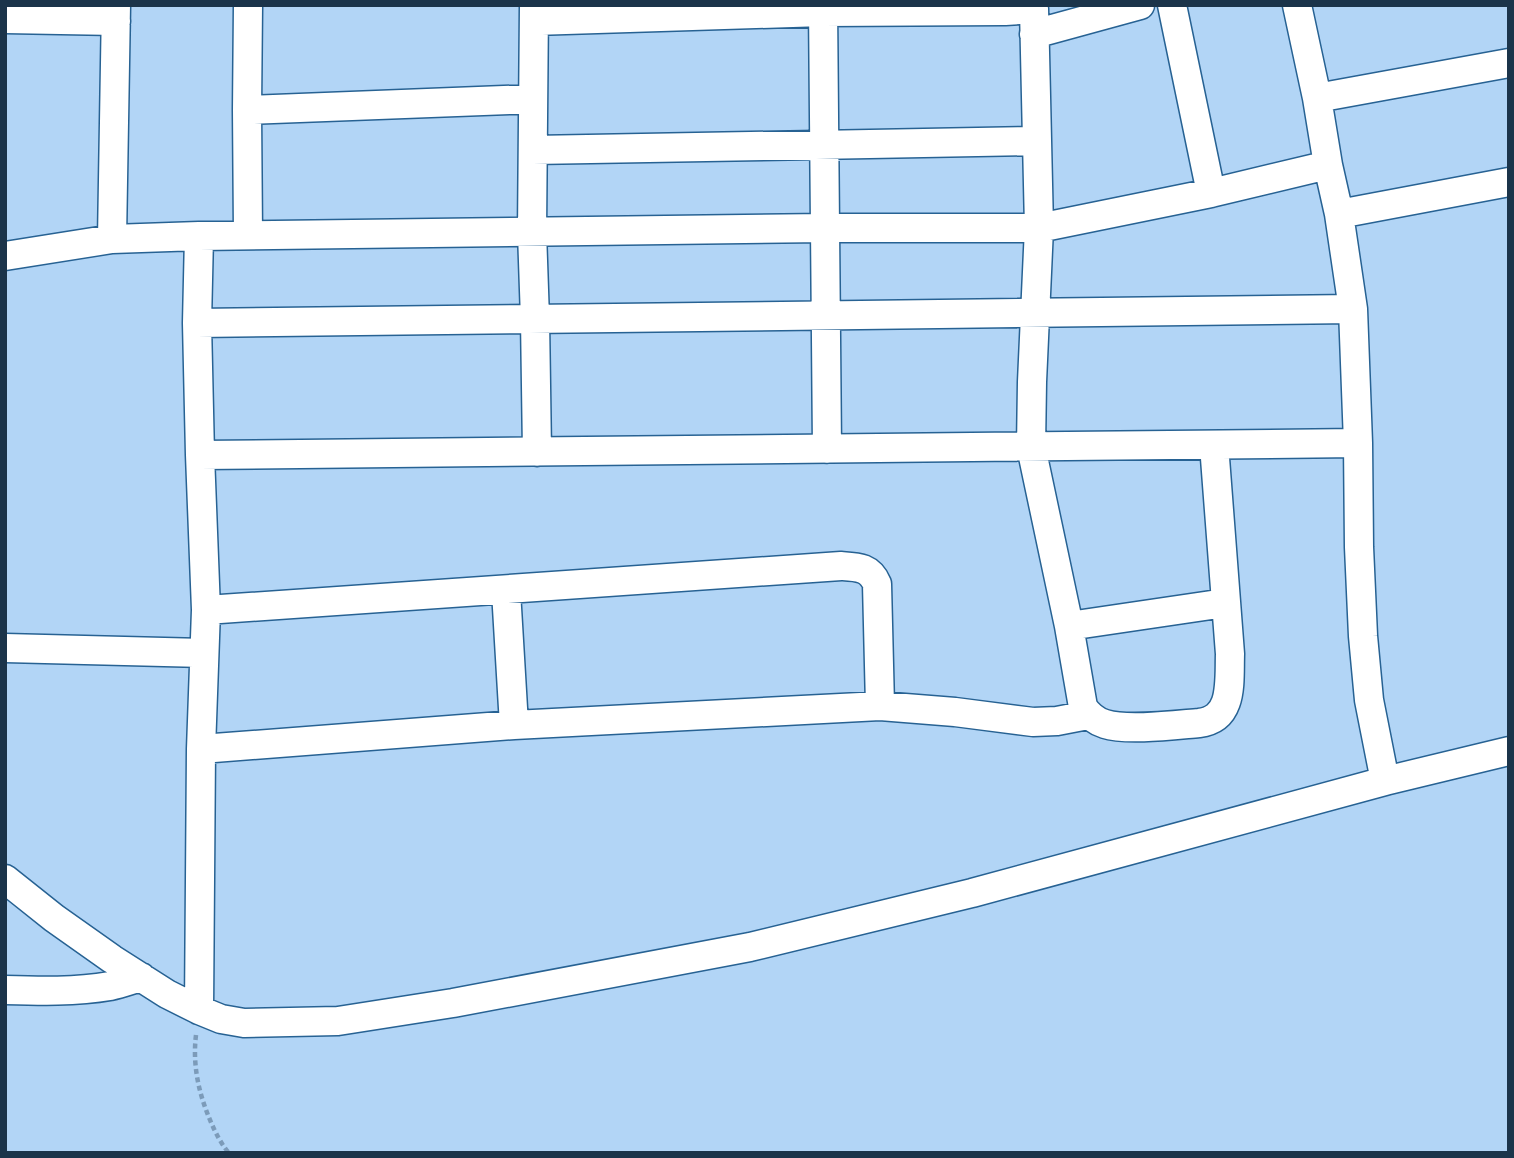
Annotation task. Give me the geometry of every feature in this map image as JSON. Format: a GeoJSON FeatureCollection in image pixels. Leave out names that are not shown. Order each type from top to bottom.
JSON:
{"type":"FeatureCollection","features":[{"type":"Feature","properties":{"kind":"street"},"geometry":{"type":"LineString","coordinates":[[248,5],[248,235]]}},
{"type":"Feature","properties":{"kind":"street"},"geometry":{"type":"LineString","coordinates":[[537,452],[532,232],[534,13],[823,9],[1034,16],[1140,5]]}},
{"type":"Feature","properties":{"kind":"street"},"geometry":{"type":"LineString","coordinates":[[1172,5],[1211,193]]}},
{"type":"Feature","properties":{"kind":"street"},"geometry":{"type":"LineString","coordinates":[[1297,5],[1339,214],[1353,309],[1363,636],[1369,700],[1385,781]]}},
{"type":"Feature","properties":{"kind":"street"},"geometry":{"type":"LineString","coordinates":[[823,9],[827,449]]}},
{"type":"Feature","properties":{"kind":"street"},"geometry":{"type":"LineString","coordinates":[[5,19],[116,13],[112,239]]}},
{"type":"Feature","properties":{"kind":"street"},"geometry":{"type":"LineString","coordinates":[[1034,16],[1039,228],[1031,447],[1069,626],[1083,707],[1088,715],[1105,724],[1120,727],[1208,722],[1224,709],[1229,688],[1230,654],[1214,445]]}},
{"type":"Feature","properties":{"kind":"street"},"geometry":{"type":"LineString","coordinates":[[1317,99],[1509,62]]}},
{"type":"Feature","properties":{"kind":"street"},"geometry":{"type":"LineString","coordinates":[[247,110],[533,99]]}},
{"type":"Feature","properties":{"kind":"street"},"geometry":{"type":"LineString","coordinates":[[533,150],[1037,141]]}},
{"type":"Feature","properties":{"kind":"street"},"geometry":{"type":"LineString","coordinates":[[5,256],[112,239],[199,236],[1039,228],[1211,193],[1328,165]]}},
{"type":"Feature","properties":{"kind":"street"},"geometry":{"type":"LineString","coordinates":[[1339,214],[1509,182]]}},
{"type":"Feature","properties":{"kind":"street"},"geometry":{"type":"LineString","coordinates":[[199,236],[197,323],[206,610],[201,750],[199,1010]]}},
{"type":"Feature","properties":{"kind":"street"},"geometry":{"type":"LineString","coordinates":[[197,323],[1353,309]]}},
{"type":"Feature","properties":{"kind":"street"},"geometry":{"type":"LineString","coordinates":[[200,454],[1357,443]]}},
{"type":"Feature","properties":{"kind":"street"},"geometry":{"type":"LineString","coordinates":[[206,610],[841,566],[860,568],[874,576],[877,584],[880,706]]}},
{"type":"Feature","properties":{"kind":"street"},"geometry":{"type":"LineString","coordinates":[[506,591],[514,724]]}},
{"type":"Feature","properties":{"kind":"street"},"geometry":{"type":"LineString","coordinates":[[1069,626],[1225,603]]}},
{"type":"Feature","properties":{"kind":"street"},"geometry":{"type":"LineString","coordinates":[[5,648],[204,653]]}},
{"type":"Feature","properties":{"kind":"street"},"geometry":{"type":"LineString","coordinates":[[201,750],[514,724],[880,706],[1033,722],[1088,715]]}},
{"type":"Feature","properties":{"kind":"street"},"geometry":{"type":"LineString","coordinates":[[5,879],[112,959],[167,994],[199,1010],[221,1019],[244,1023],[338,1021],[453,1003],[750,947],[972,893],[1385,781],[1509,751]]}},
{"type":"Feature","properties":{"kind":"street"},"geometry":{"type":"LineString","coordinates":[[5,990],[46,991],[110,986],[141,977]]}},
{"type":"Feature","properties":{"kind":"path"},"geometry":{"type":"LineString","coordinates":[[199,1010],[195,1046],[197,1082],[203,1107],[229,1153]]}}]}
